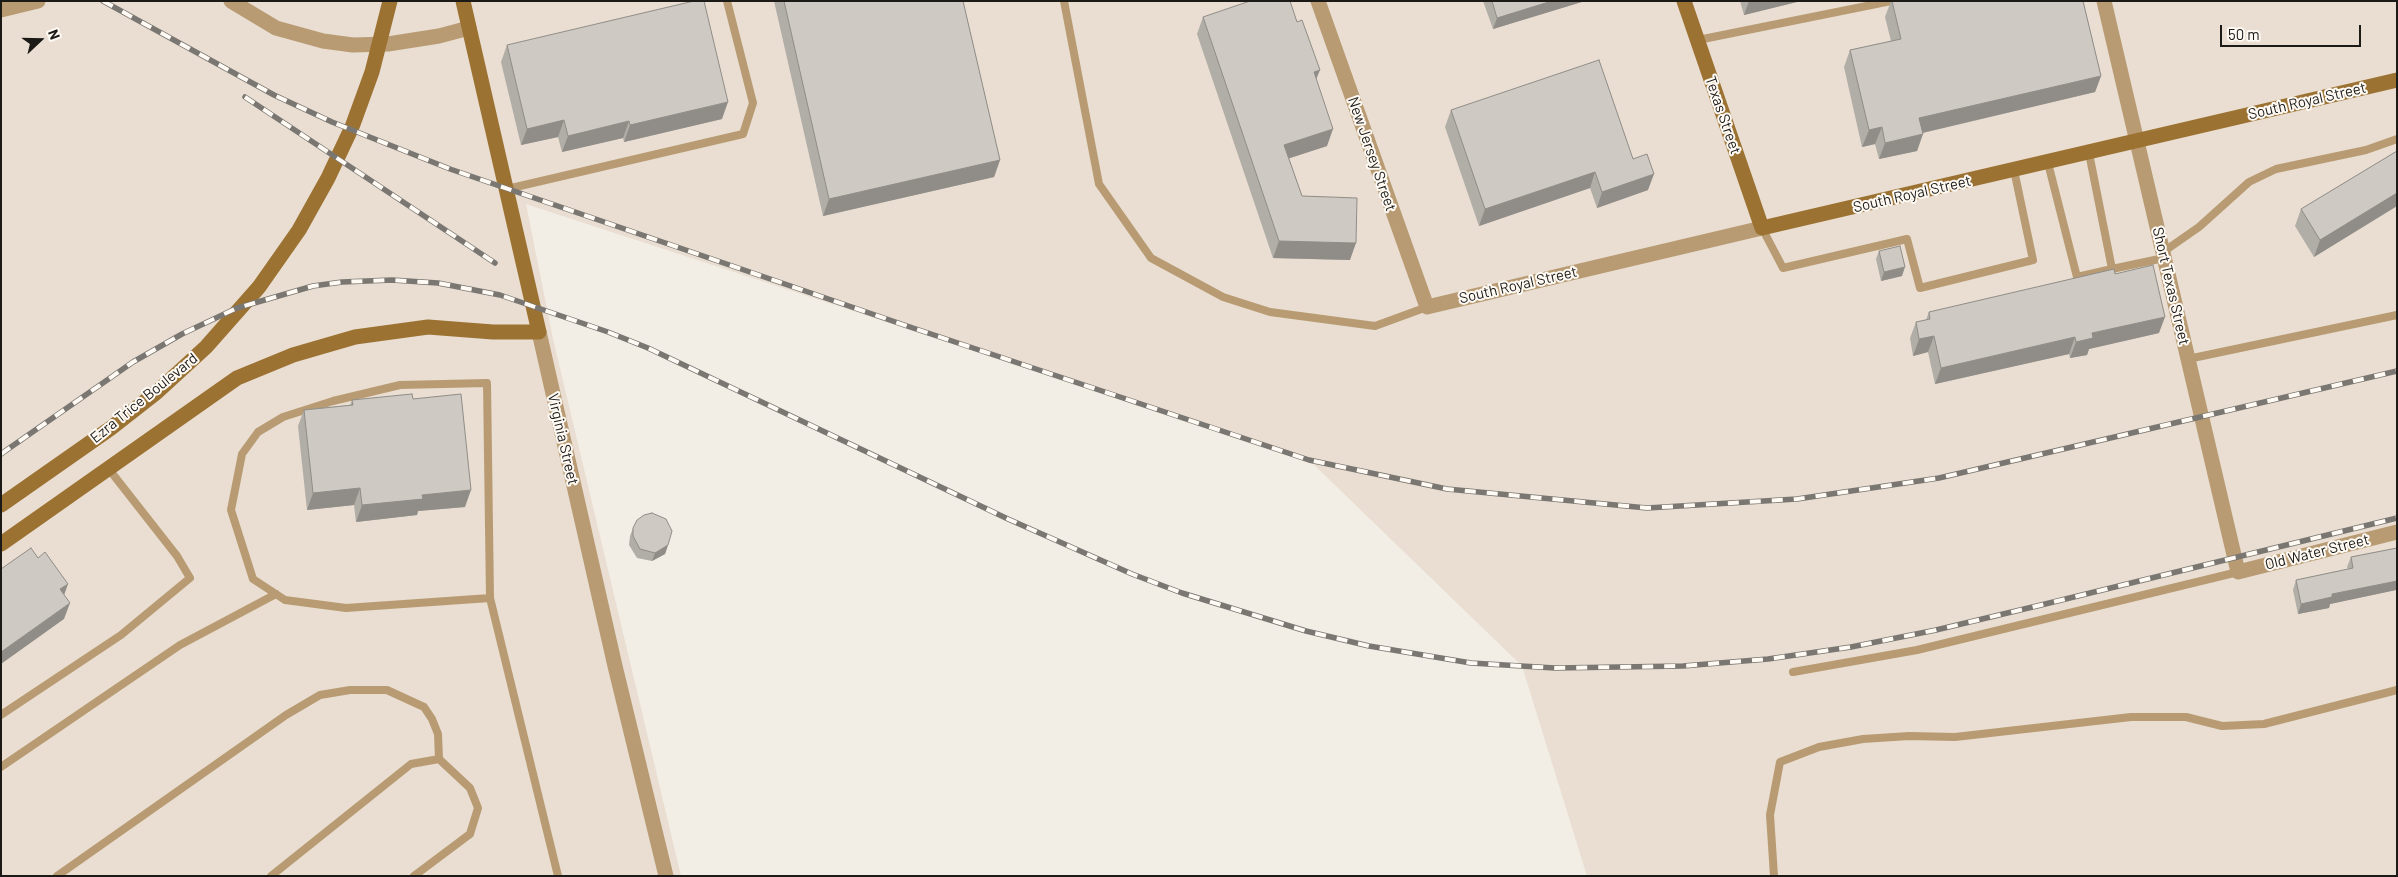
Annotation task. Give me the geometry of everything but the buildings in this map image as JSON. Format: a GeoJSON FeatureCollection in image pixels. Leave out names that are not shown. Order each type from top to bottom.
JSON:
{"type":"FeatureCollection","features":[{"type":"Feature","properties":{"kind":"street"},"geometry":{"type":"LineString","coordinates":[[1,10],[38,1]]}},
{"type":"Feature","properties":{"kind":"street"},"geometry":{"type":"LineString","coordinates":[[231,1],[276,28],[323,41],[353,45],[388,44],[439,36],[469,28]]}},
{"type":"Feature","properties":{"kind":"street","name":"Ezra Trice Boulevard"},"geometry":{"type":"LineString","coordinates":[[1,505],[111,428],[157,392],[206,347],[259,287],[299,230],[328,178],[352,127],[372,72],[390,1]]}},
{"type":"Feature","properties":{"kind":"street","name":"Virginia Street"},"geometry":{"type":"LineString","coordinates":[[462,1],[507,189],[615,666],[666,876]]}},
{"type":"Feature","properties":{"kind":"street","name":"New Jersey Street"},"geometry":{"type":"LineString","coordinates":[[1318,1],[1427,307]]}},
{"type":"Feature","properties":{"kind":"street","name":"Texas Street"},"geometry":{"type":"LineString","coordinates":[[1684,1],[1762,228]]}},
{"type":"Feature","properties":{"kind":"street","name":"Short Texas Street"},"geometry":{"type":"LineString","coordinates":[[2104,1],[2238,572]]}},
{"type":"Feature","properties":{"kind":"street","name":"South Royal Street"},"geometry":{"type":"LineString","coordinates":[[1427,307],[2397,80]]}},
{"type":"Feature","properties":{"kind":"street"},"geometry":{"type":"LineString","coordinates":[[1,544],[237,378],[293,355],[355,337],[428,327],[493,332],[539,332]]}},
{"type":"Feature","properties":{"kind":"street","name":"Old Water Street"},"geometry":{"type":"LineString","coordinates":[[2238,572],[2397,532]]}},
{"type":"Feature","properties":{"kind":"lane"},"geometry":{"type":"LineString","coordinates":[[507,189],[743,134],[753,103],[727,1]]}},
{"type":"Feature","properties":{"kind":"lane"},"geometry":{"type":"LineString","coordinates":[[1064,1],[1099,184],[1151,258],[1224,297],[1270,312],[1375,326],[1427,307]]}},
{"type":"Feature","properties":{"kind":"lane"},"geometry":{"type":"LineString","coordinates":[[1698,40],[1891,1]]}},
{"type":"Feature","properties":{"kind":"lane"},"geometry":{"type":"LineString","coordinates":[[2048,163],[2077,276],[2112,269],[2163,255],[2199,228],[2250,182],[2276,169],[2366,150],[2397,139]]}},
{"type":"Feature","properties":{"kind":"lane"},"geometry":{"type":"LineString","coordinates":[[2089,153],[2112,269]]}},
{"type":"Feature","properties":{"kind":"lane"},"geometry":{"type":"LineString","coordinates":[[1762,228],[1783,268],[1907,239],[1920,288],[2033,260],[2014,170]]}},
{"type":"Feature","properties":{"kind":"lane"},"geometry":{"type":"LineString","coordinates":[[2188,359],[2397,315]]}},
{"type":"Feature","properties":{"kind":"lane"},"geometry":{"type":"LineString","coordinates":[[490,598],[346,608],[285,600],[253,579],[231,510],[242,454],[258,432],[283,417],[333,401],[400,385],[487,383],[490,598],[558,876]]}},
{"type":"Feature","properties":{"kind":"lane"},"geometry":{"type":"LineString","coordinates":[[1,715],[121,635],[190,578],[177,556],[107,468]]}},
{"type":"Feature","properties":{"kind":"lane"},"geometry":{"type":"LineString","coordinates":[[1793,672],[1917,650],[2238,572]]}},
{"type":"Feature","properties":{"kind":"lane"},"geometry":{"type":"LineString","coordinates":[[1,767],[180,645],[276,594]]}},
{"type":"Feature","properties":{"kind":"lane"},"geometry":{"type":"LineString","coordinates":[[57,876],[286,715],[320,695],[350,690],[387,690],[424,707],[432,719],[438,734],[438,759],[470,788],[478,808],[470,834],[414,876]]}},
{"type":"Feature","properties":{"kind":"lane"},"geometry":{"type":"LineString","coordinates":[[1774,876],[1770,815],[1780,762],[1819,746],[1863,739],[1908,736],[1954,737],[2131,717],[2186,717],[2222,726],[2264,724],[2397,690]]}},
{"type":"Feature","properties":{"kind":"lane"},"geometry":{"type":"LineString","coordinates":[[271,876],[411,764],[438,759]]}},
{"type":"Feature","properties":{"kind":"shaded area"},"geometry":{"type":"Polygon","coordinates":[[[1,1],[2397,1],[2397,876],[1587,876],[1522,666],[1309,460],[526,204],[553,339],[681,876],[1,876],[1,1]]]}},
{"type":"Feature","properties":{"kind":"railway"},"geometry":{"type":"LineString","coordinates":[[103,1],[274,95],[332,122],[450,169],[910,327],[1309,460],[1447,489],[1647,508],[1797,499],[1939,478],[2397,371]]}},
{"type":"Feature","properties":{"kind":"railway"},"geometry":{"type":"LineString","coordinates":[[245,97],[495,263]]}},
{"type":"Feature","properties":{"kind":"railway"},"geometry":{"type":"LineString","coordinates":[[1,454],[133,362],[182,334],[237,308],[313,286],[342,282],[392,280],[438,283],[500,295],[608,332],[648,348],[1008,519],[1132,574],[1182,593],[1306,631],[1369,646],[1471,663],[1555,668],[1683,666],[1768,659],[1851,647],[1936,630],[2397,518]]}}]}
